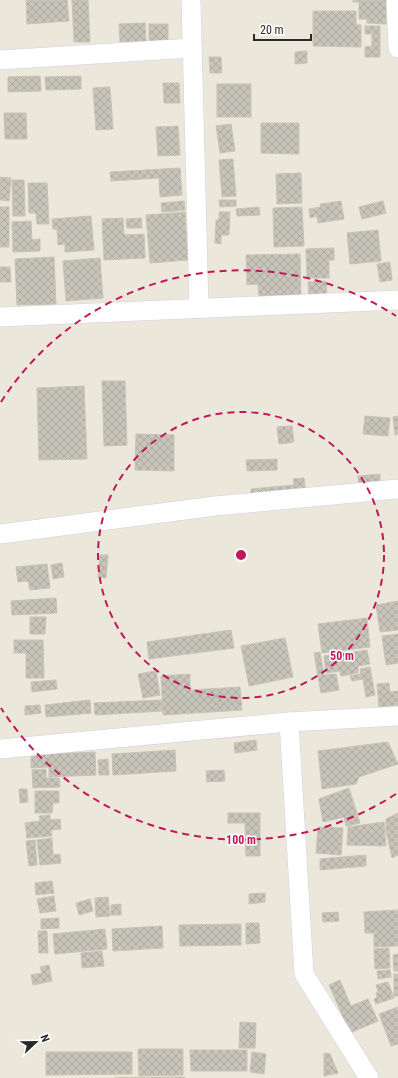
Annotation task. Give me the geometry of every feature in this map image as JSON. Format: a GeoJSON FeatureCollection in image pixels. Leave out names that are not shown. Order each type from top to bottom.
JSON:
{"type":"FeatureCollection","features":[{"type":"Feature","properties":{"kind":"street"},"geometry":{"type":"LineString","coordinates":[[191,0],[200,308]]}},
{"type":"Feature","properties":{"kind":"street"},"geometry":{"type":"LineString","coordinates":[[396,0],[398,48]]}},
{"type":"Feature","properties":{"kind":"street"},"geometry":{"type":"LineString","coordinates":[[0,60],[192,48]]}},
{"type":"Feature","properties":{"kind":"street"},"geometry":{"type":"LineString","coordinates":[[0,317],[398,300]]}},
{"type":"Feature","properties":{"kind":"street"},"geometry":{"type":"LineString","coordinates":[[0,534],[215,506],[398,489]]}},
{"type":"Feature","properties":{"kind":"street"},"geometry":{"type":"LineString","coordinates":[[0,749],[289,722],[398,716]]}},
{"type":"Feature","properties":{"kind":"street"},"geometry":{"type":"LineString","coordinates":[[289,722],[304,974],[369,1078]]}},
{"type":"Feature","properties":{"kind":"building"},"geometry":{"type":"Polygon","coordinates":[[[26,0],[67,0],[69,21],[27,24],[26,0]]]}},
{"type":"Feature","properties":{"kind":"building"},"geometry":{"type":"Polygon","coordinates":[[[72,0],[88,0],[90,42],[74,42],[72,0]]]}},
{"type":"Feature","properties":{"kind":"building"},"geometry":{"type":"Polygon","coordinates":[[[353,0],[386,0],[386,24],[367,23],[367,19],[359,19],[359,2],[353,2],[353,0]]]}},
{"type":"Feature","properties":{"kind":"building"},"geometry":{"type":"Polygon","coordinates":[[[313,11],[356,11],[356,25],[361,25],[361,47],[313,46],[313,11]]]}},
{"type":"Feature","properties":{"kind":"building"},"geometry":{"type":"Polygon","coordinates":[[[145,23],[146,41],[120,42],[119,24],[145,23]]]}},
{"type":"Feature","properties":{"kind":"building"},"geometry":{"type":"Polygon","coordinates":[[[149,24],[168,24],[168,41],[149,42],[149,24]]]}},
{"type":"Feature","properties":{"kind":"building"},"geometry":{"type":"Polygon","coordinates":[[[365,26],[380,26],[380,57],[365,57],[365,47],[372,46],[372,34],[365,34],[365,26]]]}},
{"type":"Feature","properties":{"kind":"building"},"geometry":{"type":"Polygon","coordinates":[[[307,51],[307,63],[295,64],[295,52],[307,51]]]}},
{"type":"Feature","properties":{"kind":"building"},"geometry":{"type":"Polygon","coordinates":[[[209,57],[221,57],[222,73],[210,73],[209,57]]]}},
{"type":"Feature","properties":{"kind":"building"},"geometry":{"type":"Polygon","coordinates":[[[40,76],[41,91],[8,92],[8,77],[40,76]]]}},
{"type":"Feature","properties":{"kind":"building"},"geometry":{"type":"Polygon","coordinates":[[[81,76],[81,89],[46,90],[45,77],[81,76]]]}},
{"type":"Feature","properties":{"kind":"building"},"geometry":{"type":"Polygon","coordinates":[[[163,83],[179,83],[180,103],[164,103],[163,83]]]}},
{"type":"Feature","properties":{"kind":"building"},"geometry":{"type":"Polygon","coordinates":[[[217,84],[251,84],[251,117],[217,117],[217,84]]]}},
{"type":"Feature","properties":{"kind":"building"},"geometry":{"type":"Polygon","coordinates":[[[110,87],[113,129],[96,130],[93,88],[110,87]]]}},
{"type":"Feature","properties":{"kind":"building"},"geometry":{"type":"Polygon","coordinates":[[[4,113],[26,113],[27,139],[5,139],[4,113]]]}},
{"type":"Feature","properties":{"kind":"building"},"geometry":{"type":"Polygon","coordinates":[[[261,123],[299,123],[299,154],[261,153],[261,123]]]}},
{"type":"Feature","properties":{"kind":"building"},"geometry":{"type":"Polygon","coordinates":[[[231,124],[235,151],[220,153],[216,126],[231,124]]]}},
{"type":"Feature","properties":{"kind":"building"},"geometry":{"type":"Polygon","coordinates":[[[178,126],[180,155],[158,156],[156,127],[178,126]]]}},
{"type":"Feature","properties":{"kind":"building"},"geometry":{"type":"Polygon","coordinates":[[[233,159],[236,196],[222,197],[219,160],[233,159]]]}},
{"type":"Feature","properties":{"kind":"building"},"geometry":{"type":"Polygon","coordinates":[[[180,168],[182,195],[160,197],[159,178],[111,181],[110,172],[180,168]]]}},
{"type":"Feature","properties":{"kind":"building"},"geometry":{"type":"Polygon","coordinates":[[[301,173],[302,203],[277,204],[276,174],[301,173]]]}},
{"type":"Feature","properties":{"kind":"building"},"geometry":{"type":"Polygon","coordinates":[[[0,177],[11,178],[9,201],[0,200],[0,177]]]}},
{"type":"Feature","properties":{"kind":"building"},"geometry":{"type":"Polygon","coordinates":[[[12,180],[24,180],[25,216],[13,216],[12,180]]]}},
{"type":"Feature","properties":{"kind":"building"},"geometry":{"type":"Polygon","coordinates":[[[28,183],[47,183],[49,224],[37,224],[36,213],[29,213],[28,183]]]}},
{"type":"Feature","properties":{"kind":"building"},"geometry":{"type":"Polygon","coordinates":[[[219,200],[236,200],[236,206],[220,207],[219,200]]]}},
{"type":"Feature","properties":{"kind":"building"},"geometry":{"type":"Polygon","coordinates":[[[184,201],[185,210],[162,212],[161,203],[184,201]]]}},
{"type":"Feature","properties":{"kind":"building"},"geometry":{"type":"Polygon","coordinates":[[[341,201],[344,219],[318,223],[317,216],[310,218],[309,209],[321,207],[320,204],[341,201]]]}},
{"type":"Feature","properties":{"kind":"building"},"geometry":{"type":"Polygon","coordinates":[[[383,201],[386,213],[362,219],[359,207],[383,201]]]}},
{"type":"Feature","properties":{"kind":"building"},"geometry":{"type":"Polygon","coordinates":[[[0,207],[9,207],[9,247],[0,247],[0,207]]]}},
{"type":"Feature","properties":{"kind":"building"},"geometry":{"type":"Polygon","coordinates":[[[259,207],[260,215],[237,216],[236,209],[259,207]]]}},
{"type":"Feature","properties":{"kind":"building"},"geometry":{"type":"Polygon","coordinates":[[[302,207],[304,246],[274,247],[273,208],[302,207]]]}},
{"type":"Feature","properties":{"kind":"building"},"geometry":{"type":"Polygon","coordinates":[[[185,212],[188,260],[150,263],[146,215],[185,212]]]}},
{"type":"Feature","properties":{"kind":"building"},"geometry":{"type":"Polygon","coordinates":[[[219,212],[230,212],[229,235],[221,235],[221,244],[215,243],[216,220],[219,220],[219,212]]]}},
{"type":"Feature","properties":{"kind":"building"},"geometry":{"type":"Polygon","coordinates":[[[91,216],[94,250],[65,252],[65,244],[58,245],[57,229],[53,229],[52,219],[91,216]]]}},
{"type":"Feature","properties":{"kind":"building"},"geometry":{"type":"Polygon","coordinates":[[[123,218],[124,235],[144,234],[145,258],[104,260],[102,219],[123,218]]]}},
{"type":"Feature","properties":{"kind":"building"},"geometry":{"type":"Polygon","coordinates":[[[141,218],[142,228],[127,228],[126,219],[141,218]]]}},
{"type":"Feature","properties":{"kind":"building"},"geometry":{"type":"Polygon","coordinates":[[[31,221],[32,240],[40,239],[40,251],[13,252],[12,222],[31,221]]]}},
{"type":"Feature","properties":{"kind":"building"},"geometry":{"type":"Polygon","coordinates":[[[378,230],[381,261],[350,264],[347,233],[378,230]]]}},
{"type":"Feature","properties":{"kind":"building"},"geometry":{"type":"Polygon","coordinates":[[[334,248],[334,260],[329,260],[329,278],[307,278],[306,249],[334,248]]]}},
{"type":"Feature","properties":{"kind":"building"},"geometry":{"type":"Polygon","coordinates":[[[300,254],[301,295],[259,296],[258,284],[247,285],[246,255],[300,254]]]}},
{"type":"Feature","properties":{"kind":"building"},"geometry":{"type":"Polygon","coordinates":[[[54,257],[56,304],[17,305],[15,259],[54,257]]]}},
{"type":"Feature","properties":{"kind":"building"},"geometry":{"type":"Polygon","coordinates":[[[100,258],[103,298],[66,301],[63,261],[100,258]]]}},
{"type":"Feature","properties":{"kind":"building"},"geometry":{"type":"Polygon","coordinates":[[[390,262],[392,280],[380,282],[377,264],[390,262]]]}},
{"type":"Feature","properties":{"kind":"building"},"geometry":{"type":"Polygon","coordinates":[[[0,267],[10,267],[11,282],[0,282],[0,267]]]}},
{"type":"Feature","properties":{"kind":"building"},"geometry":{"type":"Polygon","coordinates":[[[326,281],[327,295],[309,296],[308,282],[326,281]]]}},
{"type":"Feature","properties":{"kind":"building"},"geometry":{"type":"Polygon","coordinates":[[[102,381],[125,381],[127,445],[104,446],[102,381]]]}},
{"type":"Feature","properties":{"kind":"building"},"geometry":{"type":"Polygon","coordinates":[[[84,386],[87,459],[39,460],[37,388],[84,386]]]}},
{"type":"Feature","properties":{"kind":"building"},"geometry":{"type":"Polygon","coordinates":[[[365,416],[390,418],[388,436],[363,434],[365,416]]]}},
{"type":"Feature","properties":{"kind":"building"},"geometry":{"type":"Polygon","coordinates":[[[398,416],[398,434],[395,435],[393,417],[398,416]]]}},
{"type":"Feature","properties":{"kind":"building"},"geometry":{"type":"Polygon","coordinates":[[[292,426],[294,442],[279,444],[277,427],[292,426]]]}},
{"type":"Feature","properties":{"kind":"building"},"geometry":{"type":"Polygon","coordinates":[[[136,434],[174,435],[174,471],[135,470],[136,434]]]}},
{"type":"Feature","properties":{"kind":"building"},"geometry":{"type":"Polygon","coordinates":[[[277,459],[277,470],[247,471],[246,460],[277,459]]]}},
{"type":"Feature","properties":{"kind":"building"},"geometry":{"type":"Polygon","coordinates":[[[380,474],[380,488],[359,489],[358,476],[380,474]]]}},
{"type":"Feature","properties":{"kind":"building"},"geometry":{"type":"Polygon","coordinates":[[[304,478],[306,493],[251,498],[251,489],[294,485],[293,479],[304,478]]]}},
{"type":"Feature","properties":{"kind":"building"},"geometry":{"type":"Polygon","coordinates":[[[100,555],[108,555],[106,578],[98,577],[100,555]]]}},
{"type":"Feature","properties":{"kind":"building"},"geometry":{"type":"Polygon","coordinates":[[[62,563],[64,577],[53,579],[51,565],[62,563]]]}},
{"type":"Feature","properties":{"kind":"building"},"geometry":{"type":"Polygon","coordinates":[[[47,564],[50,588],[30,590],[28,581],[18,582],[16,567],[47,564]]]}},
{"type":"Feature","properties":{"kind":"building"},"geometry":{"type":"Polygon","coordinates":[[[56,598],[57,613],[12,615],[11,601],[56,598]]]}},
{"type":"Feature","properties":{"kind":"building"},"geometry":{"type":"Polygon","coordinates":[[[398,601],[398,630],[380,632],[376,605],[398,601]]]}},
{"type":"Feature","properties":{"kind":"building"},"geometry":{"type":"Polygon","coordinates":[[[30,617],[46,617],[45,634],[30,634],[30,617]]]}},
{"type":"Feature","properties":{"kind":"building"},"geometry":{"type":"Polygon","coordinates":[[[367,618],[370,647],[322,653],[318,624],[367,618]]]}},
{"type":"Feature","properties":{"kind":"building"},"geometry":{"type":"Polygon","coordinates":[[[231,630],[234,648],[149,659],[147,642],[231,630]]]}},
{"type":"Feature","properties":{"kind":"building"},"geometry":{"type":"Polygon","coordinates":[[[398,634],[398,663],[386,665],[382,636],[398,634]]]}},
{"type":"Feature","properties":{"kind":"building"},"geometry":{"type":"Polygon","coordinates":[[[285,638],[293,677],[249,686],[241,646],[285,638]]]}},
{"type":"Feature","properties":{"kind":"building"},"geometry":{"type":"Polygon","coordinates":[[[14,640],[43,640],[44,678],[26,678],[26,653],[14,653],[14,640]]]}},
{"type":"Feature","properties":{"kind":"building"},"geometry":{"type":"Polygon","coordinates":[[[367,650],[370,664],[358,666],[358,673],[341,676],[340,671],[326,673],[324,656],[367,650]]]}},
{"type":"Feature","properties":{"kind":"building"},"geometry":{"type":"Polygon","coordinates":[[[320,652],[324,675],[336,674],[339,690],[321,693],[314,653],[320,652]]]}},
{"type":"Feature","properties":{"kind":"building"},"geometry":{"type":"Polygon","coordinates":[[[370,667],[375,695],[366,697],[363,679],[352,681],[350,676],[361,674],[360,669],[370,667]]]}},
{"type":"Feature","properties":{"kind":"building"},"geometry":{"type":"Polygon","coordinates":[[[156,671],[160,695],[143,698],[138,674],[156,671]]]}},
{"type":"Feature","properties":{"kind":"building"},"geometry":{"type":"Polygon","coordinates":[[[190,674],[190,690],[240,687],[242,710],[163,715],[161,676],[190,674]]]}},
{"type":"Feature","properties":{"kind":"building"},"geometry":{"type":"Polygon","coordinates":[[[56,680],[57,689],[32,692],[31,682],[56,680]]]}},
{"type":"Feature","properties":{"kind":"building"},"geometry":{"type":"Polygon","coordinates":[[[389,683],[390,692],[398,691],[398,705],[379,707],[377,684],[389,683]]]}},
{"type":"Feature","properties":{"kind":"building"},"geometry":{"type":"Polygon","coordinates":[[[90,700],[91,713],[46,717],[45,705],[90,700]]]}},
{"type":"Feature","properties":{"kind":"building"},"geometry":{"type":"Polygon","coordinates":[[[161,700],[162,711],[95,715],[94,703],[161,700]]]}},
{"type":"Feature","properties":{"kind":"building"},"geometry":{"type":"Polygon","coordinates":[[[40,705],[41,713],[25,715],[25,706],[40,705]]]}},
{"type":"Feature","properties":{"kind":"building"},"geometry":{"type":"Polygon","coordinates":[[[256,740],[257,750],[235,753],[234,743],[256,740]]]}},
{"type":"Feature","properties":{"kind":"building"},"geometry":{"type":"Polygon","coordinates":[[[388,742],[398,764],[359,777],[356,784],[322,789],[318,751],[388,742]]]}},
{"type":"Feature","properties":{"kind":"building"},"geometry":{"type":"Polygon","coordinates":[[[175,750],[176,771],[113,775],[112,754],[175,750]]]}},
{"type":"Feature","properties":{"kind":"building"},"geometry":{"type":"Polygon","coordinates":[[[95,752],[96,775],[49,777],[49,767],[31,768],[31,755],[95,752]]]}},
{"type":"Feature","properties":{"kind":"building"},"geometry":{"type":"Polygon","coordinates":[[[108,759],[109,775],[99,775],[98,760],[108,759]]]}},
{"type":"Feature","properties":{"kind":"building"},"geometry":{"type":"Polygon","coordinates":[[[46,769],[46,778],[59,778],[60,787],[33,788],[32,770],[46,769]]]}},
{"type":"Feature","properties":{"kind":"building"},"geometry":{"type":"Polygon","coordinates":[[[224,770],[225,781],[207,782],[206,771],[224,770]]]}},
{"type":"Feature","properties":{"kind":"building"},"geometry":{"type":"Polygon","coordinates":[[[349,788],[360,823],[346,826],[344,817],[323,822],[319,799],[349,788]]]}},
{"type":"Feature","properties":{"kind":"building"},"geometry":{"type":"Polygon","coordinates":[[[19,789],[27,789],[28,802],[20,803],[19,789]]]}},
{"type":"Feature","properties":{"kind":"building"},"geometry":{"type":"Polygon","coordinates":[[[35,791],[59,791],[59,803],[53,803],[52,813],[35,813],[35,791]]]}},
{"type":"Feature","properties":{"kind":"building"},"geometry":{"type":"Polygon","coordinates":[[[228,813],[260,813],[260,856],[246,856],[245,823],[228,823],[228,813]]]}},
{"type":"Feature","properties":{"kind":"building"},"geometry":{"type":"Polygon","coordinates":[[[398,813],[398,855],[392,858],[386,831],[386,819],[398,813]]]}},
{"type":"Feature","properties":{"kind":"building"},"geometry":{"type":"Polygon","coordinates":[[[50,815],[50,820],[60,819],[61,829],[51,830],[52,836],[27,838],[25,823],[40,821],[39,816],[50,815]]]}},
{"type":"Feature","properties":{"kind":"building"},"geometry":{"type":"Polygon","coordinates":[[[384,822],[386,846],[347,845],[348,827],[384,822]]]}},
{"type":"Feature","properties":{"kind":"building"},"geometry":{"type":"Polygon","coordinates":[[[318,827],[343,828],[341,855],[316,853],[318,827]]]}},
{"type":"Feature","properties":{"kind":"building"},"geometry":{"type":"Polygon","coordinates":[[[52,838],[53,855],[60,854],[61,863],[40,865],[37,840],[52,838]]]}},
{"type":"Feature","properties":{"kind":"building"},"geometry":{"type":"Polygon","coordinates":[[[35,840],[37,865],[29,866],[26,841],[35,840]]]}},
{"type":"Feature","properties":{"kind":"building"},"geometry":{"type":"Polygon","coordinates":[[[366,855],[366,866],[320,870],[320,859],[366,855]]]}},
{"type":"Feature","properties":{"kind":"building"},"geometry":{"type":"Polygon","coordinates":[[[52,881],[54,893],[36,895],[35,883],[52,881]]]}},
{"type":"Feature","properties":{"kind":"building"},"geometry":{"type":"Polygon","coordinates":[[[265,893],[265,902],[249,904],[249,894],[265,893]]]}},
{"type":"Feature","properties":{"kind":"building"},"geometry":{"type":"Polygon","coordinates":[[[54,896],[56,911],[40,913],[37,899],[54,896]]]}},
{"type":"Feature","properties":{"kind":"building"},"geometry":{"type":"Polygon","coordinates":[[[108,897],[110,916],[96,917],[95,898],[108,897]]]}},
{"type":"Feature","properties":{"kind":"building"},"geometry":{"type":"Polygon","coordinates":[[[90,899],[93,911],[79,915],[76,903],[90,899]]]}},
{"type":"Feature","properties":{"kind":"building"},"geometry":{"type":"Polygon","coordinates":[[[121,904],[121,915],[111,915],[111,905],[121,904]]]}},
{"type":"Feature","properties":{"kind":"building"},"geometry":{"type":"Polygon","coordinates":[[[398,910],[398,946],[374,947],[374,933],[365,933],[364,912],[398,910]]]}},
{"type":"Feature","properties":{"kind":"building"},"geometry":{"type":"Polygon","coordinates":[[[338,912],[339,921],[323,922],[322,913],[338,912]]]}},
{"type":"Feature","properties":{"kind":"building"},"geometry":{"type":"Polygon","coordinates":[[[59,918],[59,928],[41,929],[41,919],[59,918]]]}},
{"type":"Feature","properties":{"kind":"building"},"geometry":{"type":"Polygon","coordinates":[[[246,923],[259,923],[260,943],[246,944],[246,923]]]}},
{"type":"Feature","properties":{"kind":"building"},"geometry":{"type":"Polygon","coordinates":[[[241,924],[241,945],[180,946],[179,925],[241,924]]]}},
{"type":"Feature","properties":{"kind":"building"},"geometry":{"type":"Polygon","coordinates":[[[162,926],[163,948],[113,951],[112,929],[162,926]]]}},
{"type":"Feature","properties":{"kind":"building"},"geometry":{"type":"Polygon","coordinates":[[[105,929],[107,949],[55,954],[53,934],[105,929]]]}},
{"type":"Feature","properties":{"kind":"building"},"geometry":{"type":"Polygon","coordinates":[[[38,931],[47,931],[48,953],[39,953],[38,931]]]}},
{"type":"Feature","properties":{"kind":"building"},"geometry":{"type":"Polygon","coordinates":[[[389,948],[390,968],[375,969],[374,949],[389,948]]]}},
{"type":"Feature","properties":{"kind":"building"},"geometry":{"type":"Polygon","coordinates":[[[102,951],[104,966],[82,968],[81,953],[102,951]]]}},
{"type":"Feature","properties":{"kind":"building"},"geometry":{"type":"Polygon","coordinates":[[[398,954],[398,971],[394,971],[393,955],[398,954]]]}},
{"type":"Feature","properties":{"kind":"building"},"geometry":{"type":"Polygon","coordinates":[[[49,965],[52,981],[33,985],[31,975],[42,973],[40,967],[49,965]]]}},
{"type":"Feature","properties":{"kind":"building"},"geometry":{"type":"Polygon","coordinates":[[[390,970],[391,977],[378,979],[377,971],[390,970]]]}},
{"type":"Feature","properties":{"kind":"building"},"geometry":{"type":"Polygon","coordinates":[[[394,974],[398,974],[398,996],[394,996],[394,974]]]}},
{"type":"Feature","properties":{"kind":"building"},"geometry":{"type":"Polygon","coordinates":[[[340,980],[351,1006],[368,999],[378,1021],[350,1033],[329,985],[340,980]]]}},
{"type":"Feature","properties":{"kind":"building"},"geometry":{"type":"Polygon","coordinates":[[[388,982],[394,998],[376,1004],[374,999],[377,998],[376,993],[378,992],[376,985],[388,982]]]}},
{"type":"Feature","properties":{"kind":"building"},"geometry":{"type":"Polygon","coordinates":[[[398,1007],[398,1044],[391,1046],[379,1014],[398,1007]]]}},
{"type":"Feature","properties":{"kind":"building"},"geometry":{"type":"Polygon","coordinates":[[[240,1022],[256,1023],[255,1048],[239,1048],[240,1022]]]}},
{"type":"Feature","properties":{"kind":"building"},"geometry":{"type":"Polygon","coordinates":[[[138,1049],[183,1049],[183,1075],[139,1076],[138,1049]]]}},
{"type":"Feature","properties":{"kind":"building"},"geometry":{"type":"Polygon","coordinates":[[[190,1050],[247,1050],[247,1071],[191,1071],[190,1050]]]}},
{"type":"Feature","properties":{"kind":"building"},"geometry":{"type":"Polygon","coordinates":[[[46,1052],[132,1052],[132,1074],[46,1075],[46,1052]]]}},
{"type":"Feature","properties":{"kind":"building"},"geometry":{"type":"Polygon","coordinates":[[[252,1052],[266,1054],[264,1074],[250,1072],[252,1052]]]}},
{"type":"Feature","properties":{"kind":"building"},"geometry":{"type":"Polygon","coordinates":[[[324,1053],[330,1054],[338,1073],[324,1076],[324,1053]]]}},
{"type":"Feature","properties":{"kind":"building"},"geometry":{"type":"Polygon","coordinates":[[[185,1077],[185,1078],[114,1078],[185,1077]]]}}]}
